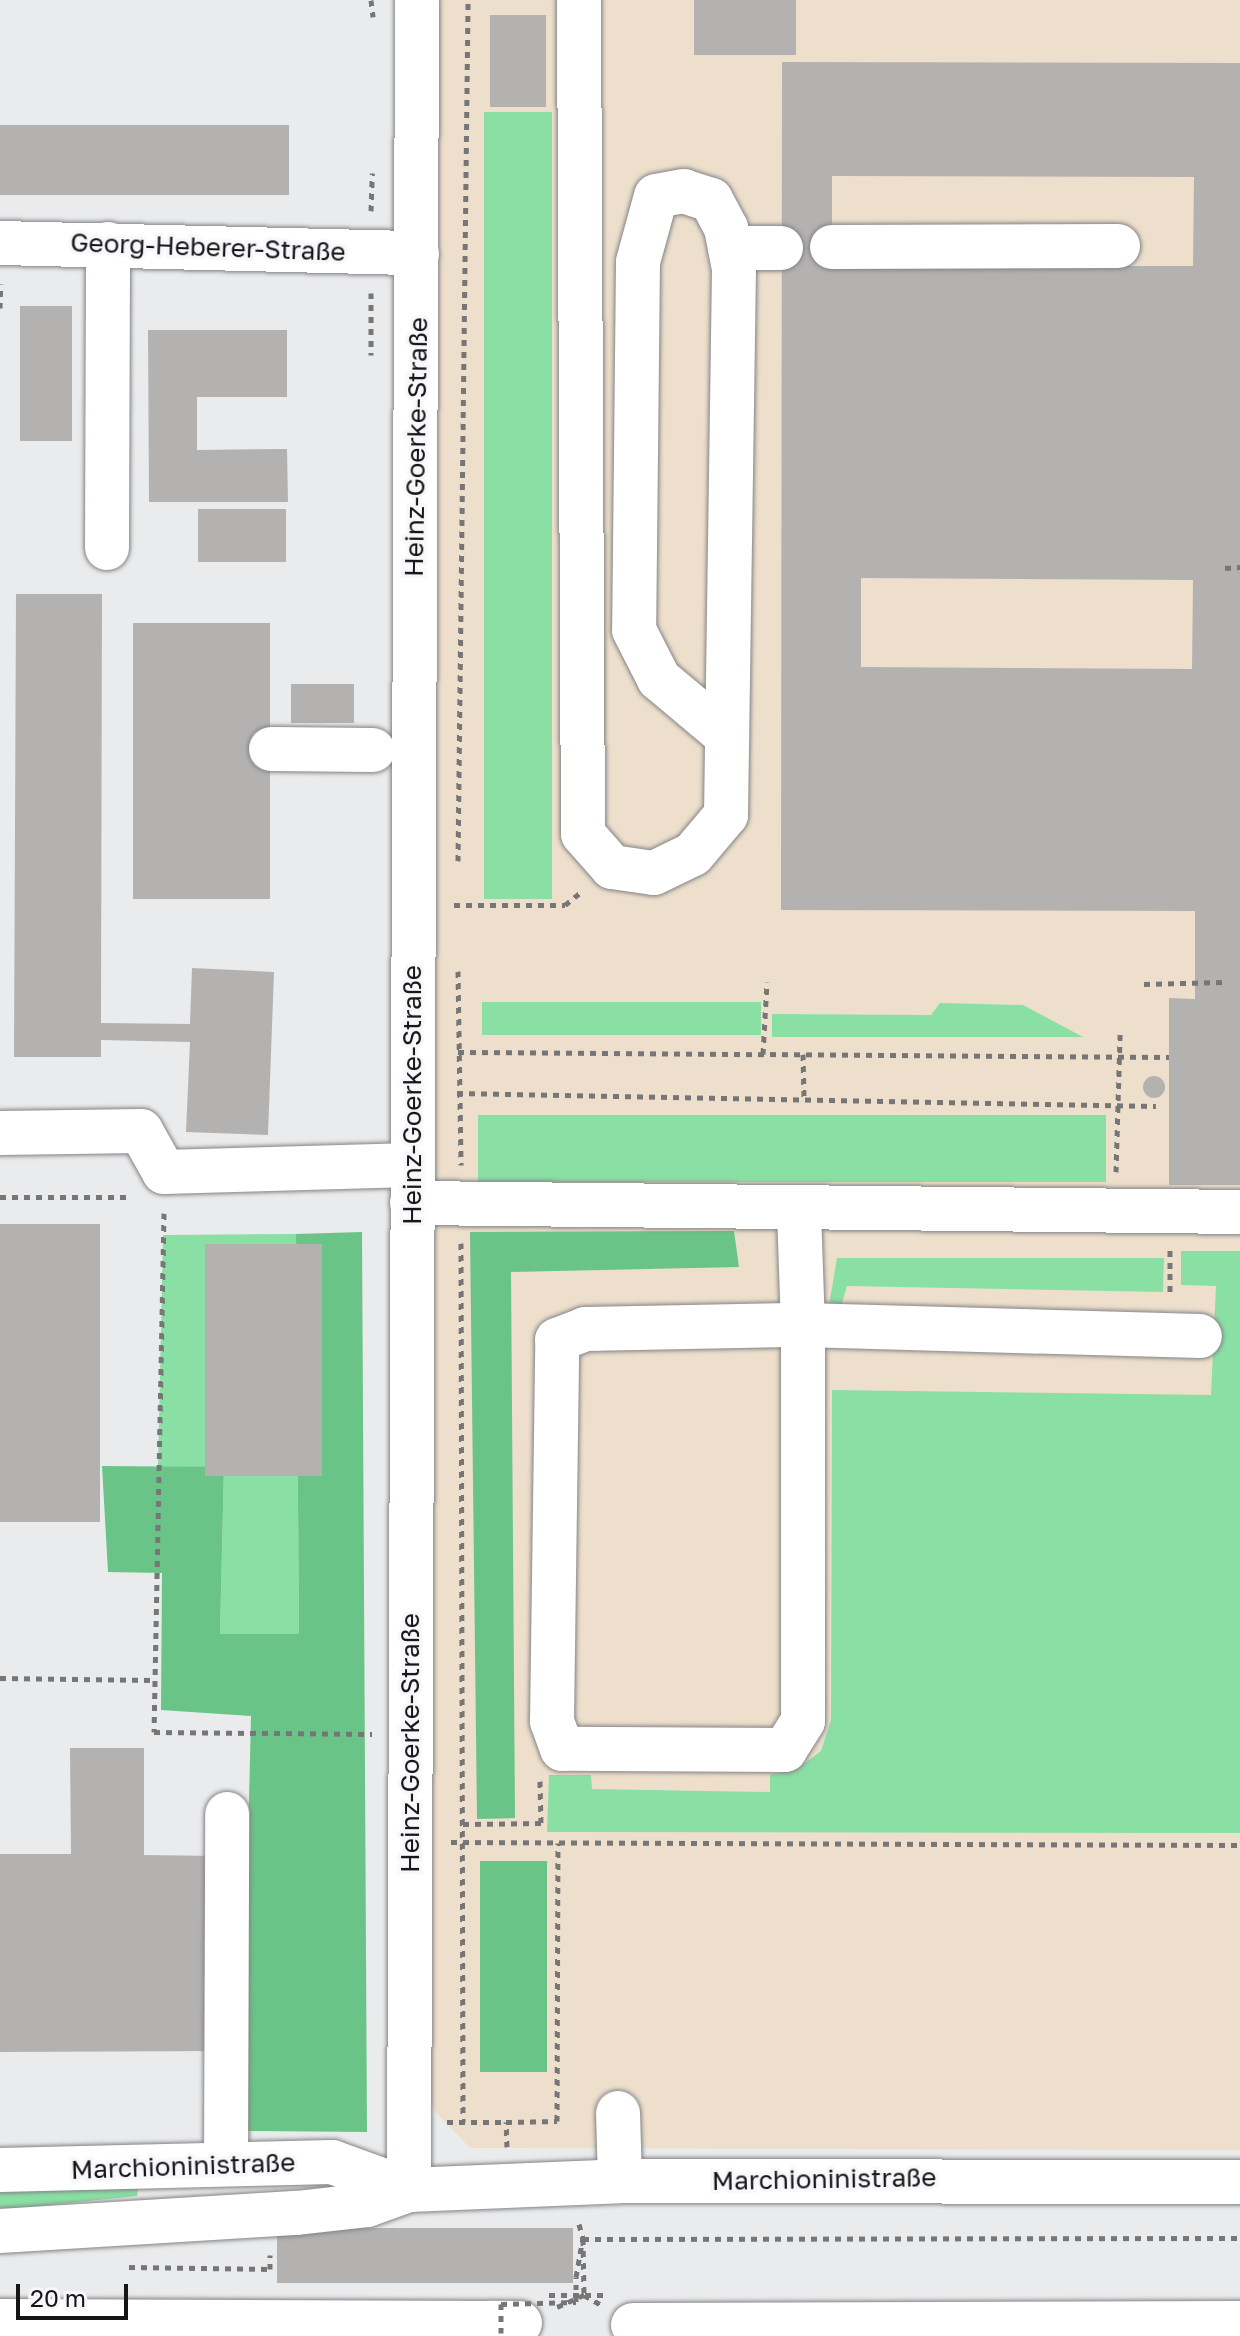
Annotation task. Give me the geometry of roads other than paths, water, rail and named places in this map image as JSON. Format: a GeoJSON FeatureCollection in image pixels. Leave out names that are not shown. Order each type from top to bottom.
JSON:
{"type":"FeatureCollection","features":[{"type":"Feature","properties":{"kind":"street","name":"Heinz-Goerke-Straße"},"geometry":{"type":"LineString","coordinates":[[409,2190],[417,0]]}},
{"type":"Feature","properties":{"kind":"street"},"geometry":{"type":"LineString","coordinates":[[579,0],[583,834],[612,867],[654,873],[693,854],[726,815],[727,736],[730,248],[711,200],[684,191],[656,196],[638,262],[634,630],[659,679],[727,736]]}},
{"type":"Feature","properties":{"kind":"street","name":"Georg-Heberer-Straße"},"geometry":{"type":"LineString","coordinates":[[0,243],[417,253]]}},
{"type":"Feature","properties":{"kind":"street"},"geometry":{"type":"LineString","coordinates":[[107,548],[108,244]]}},
{"type":"Feature","properties":{"kind":"street"},"geometry":{"type":"LineString","coordinates":[[832,247],[1118,246]]}},
{"type":"Feature","properties":{"kind":"street"},"geometry":{"type":"LineString","coordinates":[[730,248],[781,248]]}},
{"type":"Feature","properties":{"kind":"street"},"geometry":{"type":"LineString","coordinates":[[271,749],[373,750]]}},
{"type":"Feature","properties":{"kind":"street"},"geometry":{"type":"LineString","coordinates":[[0,1133],[141,1131],[164,1172],[412,1184],[461,1204],[799,1212],[1240,1212]]}},
{"type":"Feature","properties":{"kind":"street"},"geometry":{"type":"LineString","coordinates":[[799,1212],[803,1325],[803,1721],[785,1750],[562,1749],[552,1721],[557,1340],[585,1329],[803,1325],[1185,1336]]}},
{"type":"Feature","properties":{"kind":"street"},"geometry":{"type":"LineString","coordinates":[[226,2164],[227,1814]]}},
{"type":"Feature","properties":{"kind":"street"},"geometry":{"type":"LineString","coordinates":[[618,2113],[620,2181]]}},
{"type":"Feature","properties":{"kind":"street","name":"Marchioninistraße"},"geometry":{"type":"LineString","coordinates":[[0,2170],[332,2162],[409,2190]]}},
{"type":"Feature","properties":{"kind":"street","name":"Marchioninistraße"},"geometry":{"type":"LineString","coordinates":[[0,2231],[297,2213],[367,2205],[409,2190],[620,2181],[1240,2182]]}},
{"type":"Feature","properties":{"kind":"street"},"geometry":{"type":"LineString","coordinates":[[0,2321],[510,2328]]}},
{"type":"Feature","properties":{"kind":"street"},"geometry":{"type":"LineString","coordinates":[[633,2325],[1240,2323]]}}]}
